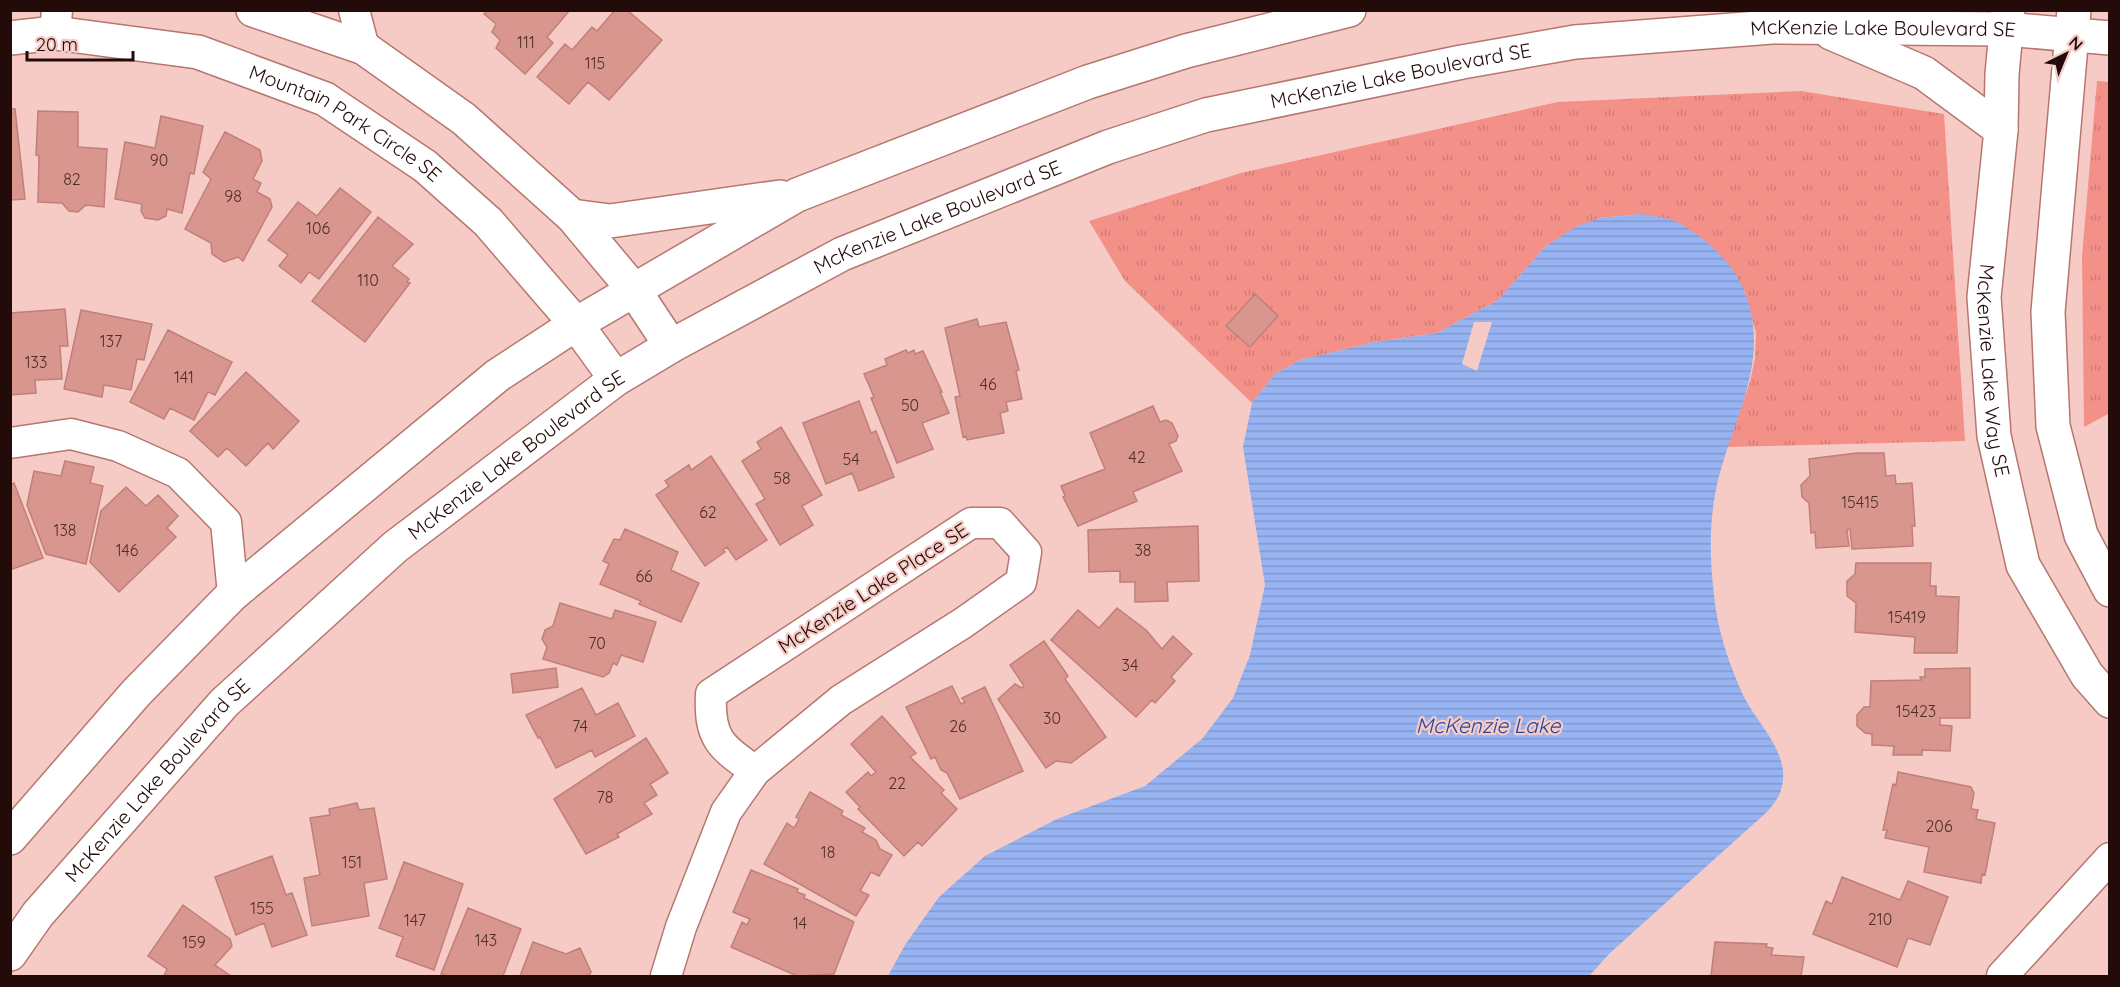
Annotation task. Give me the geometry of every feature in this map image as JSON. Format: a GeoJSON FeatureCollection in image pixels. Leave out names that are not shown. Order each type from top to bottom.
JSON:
{"type":"FeatureCollection","features":[{"type":"Feature","properties":{"kind":"main road"},"geometry":{"type":"LineString","coordinates":[[253,10],[364,48],[464,119],[572,216],[634,290],[671,346]]}},
{"type":"Feature","properties":{"kind":"main road"},"geometry":{"type":"LineString","coordinates":[[15,825],[136,693],[233,594],[498,375],[576,324],[797,195],[1088,82],[1186,51],[1349,10]]}},
{"type":"Feature","properties":{"kind":"main road","name":"McKenzie Lake Boulevard SE"},"geometry":{"type":"LineString","coordinates":[[10,954],[38,914],[224,703],[395,547],[616,379],[671,346],[842,254],[1087,154],[1206,115],[1462,62],[1575,42],[1772,27],[1819,28],[2007,20],[2072,22],[2109,38]]}},
{"type":"Feature","properties":{"kind":"main road","name":"McKenzie Lake Way SE"},"geometry":{"type":"LineString","coordinates":[[2007,20],[2001,129],[1984,297],[1994,436],[2023,565],[2087,675],[2109,701]]}},
{"type":"Feature","properties":{"kind":"main road","name":"Mountain Park Circle SE"},"geometry":{"type":"LineString","coordinates":[[10,38],[56,22],[198,52],[325,99],[426,166],[488,222],[576,324],[616,379]]}},
{"type":"Feature","properties":{"kind":"main road"},"geometry":{"type":"LineString","coordinates":[[2072,22],[2048,312],[2053,426],[2081,535],[2109,590]]}},
{"type":"Feature","properties":{"kind":"main road"},"geometry":{"type":"LineString","coordinates":[[1819,28],[1924,73],[2001,129]]}},
{"type":"Feature","properties":{"kind":"main road"},"geometry":{"type":"LineString","coordinates":[[572,216],[610,221],[797,195]]}},
{"type":"Feature","properties":{"kind":"street"},"geometry":{"type":"LineString","coordinates":[[354,10],[364,48]]}},
{"type":"Feature","properties":{"kind":"street"},"geometry":{"type":"LineString","coordinates":[[10,443],[71,434],[118,446],[178,473],[226,522],[233,594]]}},
{"type":"Feature","properties":{"kind":"street","name":"McKenzie Lake Place SE"},"geometry":{"type":"LineString","coordinates":[[666,976],[681,927],[726,812],[755,771],[841,700],[963,623],[1020,582],[1026,552],[1000,523],[971,523],[711,694],[710,718],[723,748],[755,771]]}},
{"type":"Feature","properties":{"kind":"street"},"geometry":{"type":"LineString","coordinates":[[2002,976],[2109,858]]}},
{"type":"Feature","properties":{"kind":"green space"},"geometry":{"type":"Polygon","coordinates":[[[2097,81],[2110,82],[2110,413],[2084,427],[2082,256],[2097,81]]]}},
{"type":"Feature","properties":{"kind":"green space"},"geometry":{"type":"Polygon","coordinates":[[[1801,91],[1944,114],[1965,441],[1727,447],[1750,382],[1755,358],[1756,333],[1745,292],[1675,221],[1641,214],[1600,218],[1546,246],[1498,300],[1437,333],[1375,342],[1300,360],[1275,374],[1252,403],[1125,281],[1089,221],[1241,173],[1558,102],[1801,91]]]}},
{"type":"Feature","properties":{"kind":"water","name":"McKenzie Lake"},"geometry":{"type":"Polygon","coordinates":[[[1642,214],[1677,222],[1708,243],[1734,271],[1745,293],[1752,320],[1754,345],[1751,370],[1715,495],[1711,558],[1716,608],[1728,659],[1749,707],[1772,741],[1782,766],[1783,779],[1780,793],[1767,812],[1610,953],[1589,976],[888,976],[905,945],[939,897],[985,856],[1057,819],[1145,786],[1202,739],[1233,698],[1250,655],[1265,585],[1243,447],[1252,403],[1275,374],[1300,360],[1375,342],[1437,333],[1498,300],[1546,246],[1575,227],[1600,218],[1642,214]]]}},
{"type":"Feature","properties":{"kind":"pier"},"geometry":{"type":"Polygon","coordinates":[[[1474,322],[1492,322],[1477,371],[1462,364],[1474,322]]]}},
{"type":"Feature","properties":{"kind":"building"},"geometry":{"type":"Polygon","coordinates":[[[487,10],[570,10],[547,37],[553,43],[525,74],[496,48],[500,40],[492,32],[496,24],[484,14],[487,10]]]}},
{"type":"Feature","properties":{"kind":"building"},"geometry":{"type":"Polygon","coordinates":[[[615,10],[627,10],[662,40],[609,100],[588,82],[569,104],[537,77],[565,44],[572,50],[592,27],[597,31],[615,10]]]}},
{"type":"Feature","properties":{"kind":"building"},"geometry":{"type":"Polygon","coordinates":[[[10,109],[15,109],[25,199],[10,200],[10,109]]]}},
{"type":"Feature","properties":{"kind":"building"},"geometry":{"type":"Polygon","coordinates":[[[38,111],[78,112],[78,147],[107,149],[104,207],[86,205],[78,212],[69,211],[62,203],[38,202],[39,156],[36,155],[38,111]]]}},
{"type":"Feature","properties":{"kind":"building"},"geometry":{"type":"Polygon","coordinates":[[[161,116],[203,126],[194,174],[190,173],[182,213],[167,209],[166,216],[158,220],[145,218],[141,211],[142,204],[115,199],[125,142],[155,148],[161,116]]]}},
{"type":"Feature","properties":{"kind":"building"},"geometry":{"type":"Polygon","coordinates":[[[225,132],[260,150],[262,161],[253,179],[261,183],[257,192],[270,199],[272,207],[243,261],[238,257],[224,262],[212,254],[211,243],[185,229],[211,179],[203,172],[225,132]]]}},
{"type":"Feature","properties":{"kind":"building"},"geometry":{"type":"Polygon","coordinates":[[[340,188],[371,212],[319,279],[309,272],[301,283],[279,266],[288,255],[268,240],[298,202],[317,216],[340,188]]]}},
{"type":"Feature","properties":{"kind":"building"},"geometry":{"type":"Polygon","coordinates":[[[378,217],[413,244],[392,266],[409,279],[407,282],[410,283],[365,342],[312,301],[378,217]]]}},
{"type":"Feature","properties":{"kind":"building"},"geometry":{"type":"Polygon","coordinates":[[[1255,294],[1278,316],[1250,347],[1226,326],[1255,294]]]}},
{"type":"Feature","properties":{"kind":"building"},"geometry":{"type":"Polygon","coordinates":[[[65,309],[68,346],[60,346],[62,379],[35,380],[36,393],[10,395],[10,313],[65,309]]]}},
{"type":"Feature","properties":{"kind":"building"},"geometry":{"type":"Polygon","coordinates":[[[81,310],[152,324],[144,360],[137,359],[131,390],[104,385],[102,397],[64,389],[81,310]]]}},
{"type":"Feature","properties":{"kind":"building"},"geometry":{"type":"Polygon","coordinates":[[[977,319],[979,327],[1006,322],[1019,370],[1016,371],[1022,399],[1006,402],[1008,411],[1000,413],[1004,433],[967,440],[966,436],[963,437],[955,397],[960,396],[945,328],[977,319]]]}},
{"type":"Feature","properties":{"kind":"building"},"geometry":{"type":"Polygon","coordinates":[[[168,330],[232,362],[215,395],[208,392],[194,420],[170,408],[164,419],[130,402],[168,330]]]}},
{"type":"Feature","properties":{"kind":"building"},"geometry":{"type":"Polygon","coordinates":[[[906,350],[908,353],[914,350],[915,354],[923,351],[949,413],[922,423],[933,449],[897,463],[864,374],[887,365],[885,359],[906,350]]]}},
{"type":"Feature","properties":{"kind":"building"},"geometry":{"type":"Polygon","coordinates":[[[246,372],[299,421],[273,449],[268,443],[246,466],[227,448],[218,457],[190,431],[246,372]]]}},
{"type":"Feature","properties":{"kind":"building"},"geometry":{"type":"Polygon","coordinates":[[[859,401],[871,433],[876,431],[894,477],[859,491],[852,473],[826,484],[803,423],[859,401]]]}},
{"type":"Feature","properties":{"kind":"building"},"geometry":{"type":"Polygon","coordinates":[[[1153,406],[1160,422],[1166,420],[1172,423],[1178,436],[1176,441],[1169,444],[1182,471],[1133,492],[1137,501],[1078,526],[1063,497],[1065,496],[1061,486],[1105,469],[1090,433],[1153,406]]]}},
{"type":"Feature","properties":{"kind":"building"},"geometry":{"type":"Polygon","coordinates":[[[781,427],[822,495],[802,506],[813,525],[780,545],[756,504],[765,499],[742,461],[761,449],[757,442],[781,427]]]}},
{"type":"Feature","properties":{"kind":"building"},"geometry":{"type":"Polygon","coordinates":[[[1857,453],[1884,453],[1886,476],[1895,475],[1896,484],[1912,483],[1915,526],[1912,526],[1913,546],[1852,549],[1850,529],[1847,530],[1849,546],[1816,548],[1815,532],[1811,533],[1809,503],[1802,497],[1801,485],[1810,476],[1809,459],[1857,453]]]}},
{"type":"Feature","properties":{"kind":"building"},"geometry":{"type":"Polygon","coordinates":[[[711,456],[767,540],[736,560],[727,547],[723,550],[725,552],[705,566],[656,495],[669,486],[665,481],[689,465],[691,470],[711,456]]]}},
{"type":"Feature","properties":{"kind":"building"},"geometry":{"type":"Polygon","coordinates":[[[65,461],[94,467],[90,483],[103,486],[86,564],[46,554],[27,505],[34,471],[61,476],[65,461]]]}},
{"type":"Feature","properties":{"kind":"building"},"geometry":{"type":"Polygon","coordinates":[[[14,483],[43,558],[10,570],[10,485],[14,483]]]}},
{"type":"Feature","properties":{"kind":"building"},"geometry":{"type":"Polygon","coordinates":[[[126,487],[146,506],[158,495],[178,516],[167,528],[176,537],[119,592],[90,562],[101,511],[126,487]]]}},
{"type":"Feature","properties":{"kind":"building"},"geometry":{"type":"Polygon","coordinates":[[[1198,526],[1199,581],[1167,582],[1168,601],[1135,602],[1135,582],[1120,582],[1120,571],[1089,572],[1088,530],[1198,526]]]}},
{"type":"Feature","properties":{"kind":"building"},"geometry":{"type":"Polygon","coordinates":[[[625,529],[678,552],[671,570],[699,583],[681,622],[639,604],[641,601],[600,584],[609,564],[603,561],[614,539],[620,540],[625,529]]]}},
{"type":"Feature","properties":{"kind":"building"},"geometry":{"type":"Polygon","coordinates":[[[1856,563],[1931,563],[1930,586],[1936,586],[1936,596],[1959,597],[1957,653],[1914,653],[1915,637],[1855,632],[1856,603],[1847,596],[1847,581],[1855,574],[1856,563]]]}},
{"type":"Feature","properties":{"kind":"building"},"geometry":{"type":"Polygon","coordinates":[[[560,603],[612,619],[615,610],[656,622],[643,662],[621,655],[617,665],[613,663],[609,673],[603,677],[543,659],[547,647],[542,639],[545,630],[553,626],[560,603]]]}},
{"type":"Feature","properties":{"kind":"building"},"geometry":{"type":"Polygon","coordinates":[[[1117,608],[1146,630],[1162,649],[1173,636],[1192,654],[1171,677],[1175,681],[1155,703],[1152,700],[1136,717],[1051,640],[1078,610],[1099,628],[1117,608]]]}},
{"type":"Feature","properties":{"kind":"building"},"geometry":{"type":"Polygon","coordinates":[[[1044,641],[1068,676],[1065,679],[1106,737],[1071,763],[1056,761],[1046,768],[998,699],[1015,684],[1022,688],[1024,686],[1010,665],[1044,641]]]}},
{"type":"Feature","properties":{"kind":"building"},"geometry":{"type":"Polygon","coordinates":[[[556,668],[558,687],[513,693],[511,674],[556,668]]]}},
{"type":"Feature","properties":{"kind":"building"},"geometry":{"type":"Polygon","coordinates":[[[1970,668],[1970,718],[1940,718],[1940,725],[1952,726],[1950,751],[1922,750],[1922,755],[1893,755],[1894,746],[1872,745],[1872,734],[1865,733],[1857,726],[1857,715],[1864,707],[1870,707],[1871,681],[1921,680],[1920,677],[1925,677],[1925,669],[1970,668]]]}},
{"type":"Feature","properties":{"kind":"building"},"geometry":{"type":"Polygon","coordinates":[[[952,686],[961,704],[965,702],[962,698],[985,687],[1023,771],[960,799],[947,773],[941,770],[935,757],[931,759],[906,707],[952,686]]]}},
{"type":"Feature","properties":{"kind":"building"},"geometry":{"type":"Polygon","coordinates":[[[582,688],[596,715],[618,703],[635,736],[595,757],[592,750],[556,768],[526,715],[582,688]]]}},
{"type":"Feature","properties":{"kind":"building"},"geometry":{"type":"Polygon","coordinates":[[[882,716],[916,753],[910,757],[944,790],[941,793],[957,809],[922,846],[918,842],[904,856],[858,809],[860,807],[846,792],[868,772],[871,776],[876,772],[851,744],[882,716]]]}},
{"type":"Feature","properties":{"kind":"building"},"geometry":{"type":"Polygon","coordinates":[[[646,738],[668,773],[650,784],[657,795],[644,803],[652,814],[617,834],[619,837],[586,854],[554,799],[646,738]]]}},
{"type":"Feature","properties":{"kind":"building"},"geometry":{"type":"Polygon","coordinates":[[[1898,772],[1971,787],[1974,793],[1971,809],[1978,810],[1976,819],[1995,823],[1985,875],[1982,874],[1981,883],[1924,872],[1929,847],[1885,838],[1887,830],[1883,830],[1893,784],[1896,785],[1898,772]]]}},
{"type":"Feature","properties":{"kind":"building"},"geometry":{"type":"Polygon","coordinates":[[[810,792],[843,811],[841,815],[865,828],[862,832],[876,840],[880,849],[892,855],[879,876],[871,872],[860,891],[869,895],[856,916],[764,864],[787,823],[794,828],[799,819],[796,817],[810,792]]]}},
{"type":"Feature","properties":{"kind":"building"},"geometry":{"type":"Polygon","coordinates":[[[357,803],[359,810],[374,808],[387,879],[364,883],[369,916],[312,926],[304,878],[320,875],[310,818],[330,815],[329,809],[357,803]]]}},
{"type":"Feature","properties":{"kind":"building"},"geometry":{"type":"Polygon","coordinates":[[[272,856],[286,895],[292,893],[307,935],[272,947],[264,923],[236,935],[215,877],[272,856]]]}},
{"type":"Feature","properties":{"kind":"building"},"geometry":{"type":"Polygon","coordinates":[[[404,862],[463,884],[434,970],[396,956],[403,937],[379,928],[404,862]]]}},
{"type":"Feature","properties":{"kind":"building"},"geometry":{"type":"Polygon","coordinates":[[[751,870],[798,889],[797,892],[805,895],[804,898],[854,922],[834,974],[797,976],[731,947],[742,922],[747,925],[750,919],[733,912],[751,870]]]}},
{"type":"Feature","properties":{"kind":"building"},"geometry":{"type":"Polygon","coordinates":[[[1842,877],[1900,900],[1908,881],[1948,897],[1930,945],[1908,938],[1897,967],[1813,934],[1826,901],[1832,904],[1842,877]]]}},
{"type":"Feature","properties":{"kind":"building"},"geometry":{"type":"Polygon","coordinates":[[[183,905],[230,939],[232,946],[215,965],[231,976],[164,976],[167,969],[148,956],[183,905]]]}},
{"type":"Feature","properties":{"kind":"building"},"geometry":{"type":"Polygon","coordinates":[[[468,908],[521,929],[503,976],[441,974],[468,908]]]}},
{"type":"Feature","properties":{"kind":"building"},"geometry":{"type":"Polygon","coordinates":[[[533,942],[566,954],[580,948],[591,972],[589,976],[520,976],[533,942]]]}},
{"type":"Feature","properties":{"kind":"building"},"geometry":{"type":"Polygon","coordinates":[[[1715,942],[1767,944],[1766,947],[1773,948],[1771,955],[1804,957],[1801,976],[1711,976],[1715,942]]]}}]}
